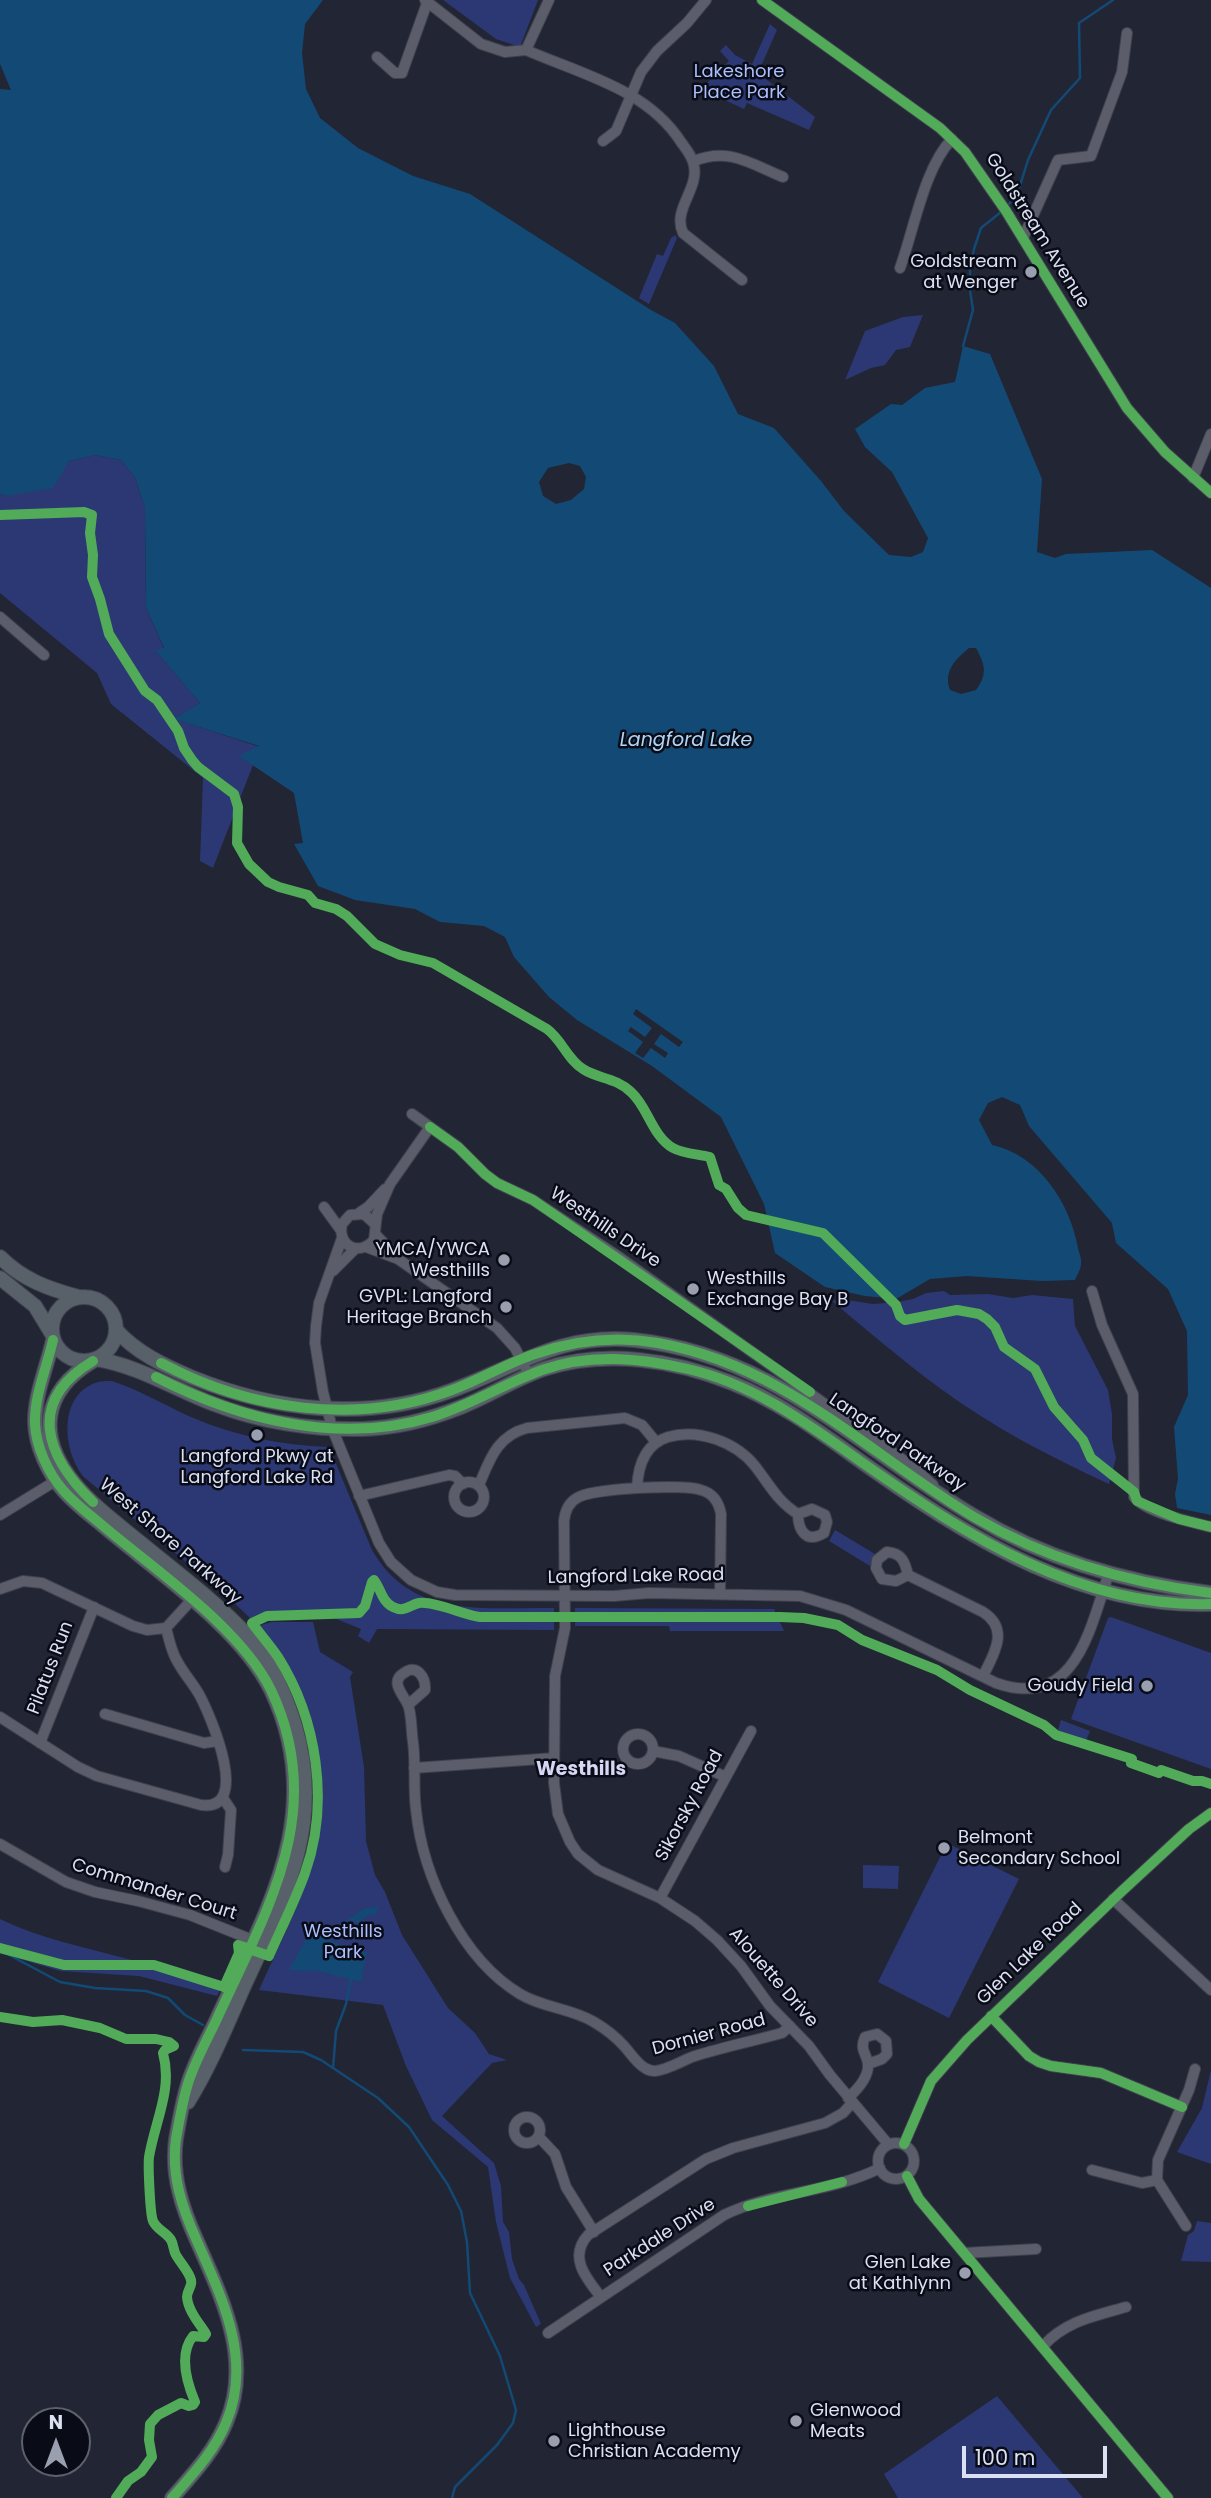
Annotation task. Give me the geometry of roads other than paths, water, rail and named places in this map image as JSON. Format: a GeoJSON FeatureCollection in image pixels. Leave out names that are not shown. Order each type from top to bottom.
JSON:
{"type":"FeatureCollection","features":[{"type":"Feature","properties":{"kind":"main road"},"geometry":{"type":"LineString","coordinates":[[0,1257],[11,1268],[37,1284],[79,1297],[89,1297],[106,1306],[115,1321],[116,1330],[111,1348],[94,1360],[74,1360],[65,1356],[35,1306],[0,1278]]}},
{"type":"Feature","properties":{"kind":"main road"},"geometry":{"type":"LineString","coordinates":[[52,1337],[52,1324],[61,1306],[79,1297]]}},
{"type":"Feature","properties":{"kind":"main road","name":"Langford Parkway"},"geometry":{"type":"LineString","coordinates":[[116,1330],[147,1356],[218,1388],[273,1404],[327,1410],[379,1408],[452,1391],[521,1360],[571,1343],[631,1340],[698,1352],[734,1364],[800,1398],[944,1498],[1012,1536],[1109,1573],[1164,1586],[1211,1593]]}},
{"type":"Feature","properties":{"kind":"main road","name":"West Shore Parkway"},"geometry":{"type":"LineString","coordinates":[[52,1337],[38,1394],[35,1425],[41,1450],[62,1477],[77,1503],[195,1596],[233,1637],[269,1687],[279,1710],[291,1755],[294,1793],[289,1847],[281,1876],[213,2055],[181,2112],[176,2143],[176,2182],[183,2211],[228,2315],[236,2356],[235,2390],[227,2423],[208,2455],[172,2498]]}},
{"type":"Feature","properties":{"kind":"main road","name":"Langford Parkway"},"geometry":{"type":"LineString","coordinates":[[94,1360],[137,1369],[233,1411],[288,1423],[365,1429],[429,1418],[530,1376],[575,1361],[614,1358],[693,1370],[732,1383],[802,1420],[931,1511],[991,1546],[1103,1592],[1165,1604],[1211,1604]]}},
{"type":"Feature","properties":{"kind":"main road","name":"West Shore Parkway"},"geometry":{"type":"LineString","coordinates":[[62,1477],[49,1426],[50,1409],[55,1394],[65,1380],[94,1360]]}},
{"type":"Feature","properties":{"kind":"street"},"geometry":{"type":"LineString","coordinates":[[526,50],[549,0]]}},
{"type":"Feature","properties":{"kind":"street"},"geometry":{"type":"LineString","coordinates":[[603,141],[616,131],[641,72],[657,51],[687,23],[706,0]]}},
{"type":"Feature","properties":{"kind":"street","name":"Goldstream Avenue"},"geometry":{"type":"LineString","coordinates":[[762,0],[907,104],[965,152],[1023,238],[1127,408],[1153,440],[1211,493]]}},
{"type":"Feature","properties":{"kind":"street"},"geometry":{"type":"LineString","coordinates":[[377,57],[394,73],[401,73],[426,2],[481,44],[505,52],[526,50],[631,94],[662,117],[694,161],[694,180],[680,216],[680,226],[689,239],[743,280]]}},
{"type":"Feature","properties":{"kind":"street"},"geometry":{"type":"LineString","coordinates":[[1023,238],[1058,160],[1091,156],[1122,72],[1127,33]]}},
{"type":"Feature","properties":{"kind":"street"},"geometry":{"type":"LineString","coordinates":[[900,268],[927,185],[942,149],[952,139]]}},
{"type":"Feature","properties":{"kind":"street"},"geometry":{"type":"LineString","coordinates":[[694,161],[708,155],[725,154],[783,177]]}},
{"type":"Feature","properties":{"kind":"street"},"geometry":{"type":"LineString","coordinates":[[1193,478],[1211,434]]}},
{"type":"Feature","properties":{"kind":"street"},"geometry":{"type":"LineString","coordinates":[[0,617],[44,654]]}},
{"type":"Feature","properties":{"kind":"street","name":"Westhills Drive"},"geometry":{"type":"LineString","coordinates":[[412,1114],[458,1147],[497,1183],[533,1200],[619,1258],[920,1472],[944,1498]]}},
{"type":"Feature","properties":{"kind":"street"},"geometry":{"type":"LineString","coordinates":[[341,1234],[343,1221],[368,1207],[390,1184],[430,1127]]}},
{"type":"Feature","properties":{"kind":"street"},"geometry":{"type":"LineString","coordinates":[[361,1248],[376,1230],[377,1214],[390,1184]]}},
{"type":"Feature","properties":{"kind":"street"},"geometry":{"type":"LineString","coordinates":[[398,1259],[369,1216],[324,1207],[347,1245],[398,1259],[498,1328],[512,1344],[530,1376]]}},
{"type":"Feature","properties":{"kind":"street","name":"Langford Lake Road"},"geometry":{"type":"LineString","coordinates":[[341,1234],[331,1273],[319,1303],[316,1326],[318,1366],[327,1410],[359,1496],[385,1553],[399,1570],[423,1587],[455,1595],[780,1594],[823,1602],[996,1683],[1018,1688],[1042,1685],[1062,1676],[1081,1654],[1109,1573]]}},
{"type":"Feature","properties":{"kind":"street","name":"Langford Lake Road"},"geometry":{"type":"LineString","coordinates":[[331,1273],[361,1248]]}},
{"type":"Feature","properties":{"kind":"street"},"geometry":{"type":"LineString","coordinates":[[1092,1291],[1101,1325],[1133,1394],[1135,1497],[1141,1504],[1179,1519],[1211,1527]]}},
{"type":"Feature","properties":{"kind":"street"},"geometry":{"type":"LineString","coordinates":[[479,1485],[496,1447],[513,1433],[527,1428],[625,1418],[642,1425],[656,1442]]}},
{"type":"Feature","properties":{"kind":"street"},"geometry":{"type":"LineString","coordinates":[[720,1594],[721,1514],[715,1499],[707,1492],[695,1488],[637,1488],[642,1460],[656,1442],[676,1435],[686,1435],[708,1437],[730,1446],[748,1458],[775,1495],[798,1514]]}},
{"type":"Feature","properties":{"kind":"street"},"geometry":{"type":"LineString","coordinates":[[359,1496],[449,1475],[455,1476],[463,1484]]}},
{"type":"Feature","properties":{"kind":"street"},"geometry":{"type":"LineString","coordinates":[[0,1515],[62,1477]]}},
{"type":"Feature","properties":{"kind":"street"},"geometry":{"type":"LineString","coordinates":[[463,1484],[479,1485],[484,1494],[481,1506],[471,1512],[460,1509],[454,1499],[458,1488],[463,1484]]}},
{"type":"Feature","properties":{"kind":"street","name":"Alouette Drive"},"geometry":{"type":"LineString","coordinates":[[637,1488],[586,1493],[569,1505],[564,1521],[564,1638],[555,1676],[554,1758],[558,1814],[562,1828],[578,1854],[598,1870],[660,1898],[695,1921],[717,1940],[741,1966],[770,2006],[809,2046],[888,2144]]}},
{"type":"Feature","properties":{"kind":"street"},"geometry":{"type":"LineString","coordinates":[[908,1575],[992,1619],[998,1629],[998,1642],[983,1676]]}},
{"type":"Feature","properties":{"kind":"street"},"geometry":{"type":"LineString","coordinates":[[0,1589],[23,1581],[42,1583],[140,1629],[166,1628],[195,1596]]}},
{"type":"Feature","properties":{"kind":"street","name":"Pilatus Run"},"geometry":{"type":"LineString","coordinates":[[40,1743],[94,1607]]}},
{"type":"Feature","properties":{"kind":"street"},"geometry":{"type":"LineString","coordinates":[[166,1628],[177,1662],[199,1693],[218,1741],[226,1779],[223,1798],[231,1810],[225,1867]]}},
{"type":"Feature","properties":{"kind":"street","name":"Dornier Road"},"geometry":{"type":"LineString","coordinates":[[408,1704],[418,1825],[425,1858],[437,1891],[473,1950],[516,1992],[536,2002],[565,2009],[594,2022],[622,2043],[644,2068],[651,2071],[661,2070],[709,2052],[782,2034],[790,2026]]}},
{"type":"Feature","properties":{"kind":"street"},"geometry":{"type":"LineString","coordinates":[[105,1714],[204,1742],[218,1741]]}},
{"type":"Feature","properties":{"kind":"street"},"geometry":{"type":"LineString","coordinates":[[0,1717],[78,1767],[97,1776],[201,1805],[211,1805],[223,1798]]}},
{"type":"Feature","properties":{"kind":"street","name":"Sikorsky Road"},"geometry":{"type":"LineString","coordinates":[[660,1898],[751,1731]]}},
{"type":"Feature","properties":{"kind":"street"},"geometry":{"type":"LineString","coordinates":[[653,1751],[679,1756],[726,1777]]}},
{"type":"Feature","properties":{"kind":"street"},"geometry":{"type":"LineString","coordinates":[[415,1768],[554,1758]]}},
{"type":"Feature","properties":{"kind":"street","name":"Glen Lake Road"},"geometry":{"type":"LineString","coordinates":[[904,2144],[930,2081],[992,2016],[1113,1899],[1189,1829],[1211,1813]]}},
{"type":"Feature","properties":{"kind":"street","name":"Commander Court"},"geometry":{"type":"LineString","coordinates":[[0,1844],[66,1882],[95,1892],[172,1910],[258,1942]]}},
{"type":"Feature","properties":{"kind":"street"},"geometry":{"type":"LineString","coordinates":[[1113,1899],[1211,1990]]}},
{"type":"Feature","properties":{"kind":"street"},"geometry":{"type":"LineString","coordinates":[[992,2016],[1029,2056],[1040,2062],[1101,2073],[1182,2107]]}},
{"type":"Feature","properties":{"kind":"street"},"geometry":{"type":"LineString","coordinates":[[601,2297],[581,2269],[578,2258],[583,2241],[594,2231],[719,2152],[825,2123],[843,2113],[862,2083],[868,2064]]}},
{"type":"Feature","properties":{"kind":"street"},"geometry":{"type":"LineString","coordinates":[[1186,2227],[1157,2180],[1158,2160],[1182,2107],[1195,2069]]}},
{"type":"Feature","properties":{"kind":"street"},"geometry":{"type":"LineString","coordinates":[[538,2137],[555,2154],[566,2188],[594,2231]]}},
{"type":"Feature","properties":{"kind":"street"},"geometry":{"type":"LineString","coordinates":[[888,2144],[904,2144],[911,2150],[915,2161],[912,2171],[906,2176],[893,2179],[885,2176],[880,2168],[879,2154],[888,2144]]}},
{"type":"Feature","properties":{"kind":"street","name":"Parkdale Drive"},"geometry":{"type":"LineString","coordinates":[[548,2333],[735,2210],[842,2182],[880,2168]]}},
{"type":"Feature","properties":{"kind":"street"},"geometry":{"type":"LineString","coordinates":[[1092,2170],[1142,2183],[1157,2180]]}},
{"type":"Feature","properties":{"kind":"street"},"geometry":{"type":"LineString","coordinates":[[906,2176],[919,2199],[1168,2498]]}},
{"type":"Feature","properties":{"kind":"street"},"geometry":{"type":"LineString","coordinates":[[964,2253],[1036,2249]]}},
{"type":"Feature","properties":{"kind":"street"},"geometry":{"type":"LineString","coordinates":[[1043,2346],[1057,2331],[1093,2316],[1126,2307]]}},
{"type":"Feature","properties":{"kind":"water","name":"Langford Lake"},"geometry":{"type":"Polygon","coordinates":[[[0,0],[323,0],[305,24],[302,53],[306,89],[320,118],[358,148],[413,176],[470,194],[675,323],[714,366],[738,414],[774,428],[844,511],[889,555],[911,557],[923,552],[928,538],[892,472],[865,447],[855,429],[891,404],[902,405],[925,388],[955,382],[963,346],[990,354],[1042,479],[1037,552],[1055,558],[1066,554],[1152,550],[1211,588],[1211,1515],[1177,1508],[1174,1427],[1188,1395],[1187,1331],[1168,1289],[1116,1243],[1112,1223],[1029,1126],[1020,1105],[1002,1097],[988,1103],[979,1120],[992,1145],[1009,1150],[1024,1159],[1050,1183],[1060,1198],[1074,1231],[1081,1258],[1075,1280],[1042,1281],[967,1276],[930,1279],[896,1299],[865,1296],[825,1287],[775,1253],[764,1204],[721,1117],[652,1066],[577,1020],[549,997],[514,957],[505,937],[484,926],[440,922],[415,909],[355,900],[318,886],[294,844],[303,843],[294,793],[239,756],[259,746],[174,719],[200,703],[155,650],[164,648],[146,608],[145,508],[135,477],[121,460],[95,455],[69,461],[53,488],[6,496],[0,494],[0,89],[11,90],[0,64],[0,0]],[[569,463],[548,468],[539,482],[543,496],[556,504],[571,500],[584,489],[586,477],[580,466],[569,463]],[[969,648],[955,661],[948,677],[950,690],[961,694],[976,690],[984,674],[976,648],[969,648]]]}},
{"type":"Feature","properties":{"kind":"water"},"geometry":{"type":"Polygon","coordinates":[[[379,1907],[375,1915],[368,1915],[358,1923],[350,1919],[365,1908],[379,1907]]]}},
{"type":"Feature","properties":{"kind":"water"},"geometry":{"type":"Polygon","coordinates":[[[310,1932],[367,1952],[361,1982],[318,1971],[289,1970],[310,1932]]]}},
{"type":"Feature","properties":{"kind":"waterway"},"geometry":{"type":"LineString","coordinates":[[1008,205],[1017,195],[1028,160],[1051,110],[1080,78],[1079,23],[1113,0]]}},
{"type":"Feature","properties":{"kind":"waterway"},"geometry":{"type":"LineString","coordinates":[[963,346],[973,310],[970,269],[974,249],[981,228],[1001,212]]}},
{"type":"Feature","properties":{"kind":"waterway"},"geometry":{"type":"LineString","coordinates":[[325,1937],[350,1919]]}},
{"type":"Feature","properties":{"kind":"waterway"},"geometry":{"type":"LineString","coordinates":[[0,1950],[60,1982],[95,1988],[146,1991],[168,1998],[185,2015],[203,2025]]}},
{"type":"Feature","properties":{"kind":"waterway"},"geometry":{"type":"LineString","coordinates":[[333,2068],[336,2031],[346,2004],[351,1979]]}},
{"type":"Feature","properties":{"kind":"waterway"},"geometry":{"type":"LineString","coordinates":[[243,2050],[303,2052],[321,2060],[378,2098],[409,2127],[448,2185],[461,2211],[467,2242],[470,2293],[500,2356],[516,2410],[513,2423],[497,2445],[455,2487],[452,2498]]}},
{"type":"Feature","properties":{"kind":"place","name":"Goldstream at Wenger"},"geometry":{"type":"Point","coordinates":[1031,272]}},
{"type":"Feature","properties":{"kind":"place","name":"YMCA/YWCA Westhills"},"geometry":{"type":"Point","coordinates":[504,1260]}},
{"type":"Feature","properties":{"kind":"place","name":"Westhills Exchange Bay B"},"geometry":{"type":"Point","coordinates":[693,1289]}},
{"type":"Feature","properties":{"kind":"place","name":"GVPL: Langford Heritage Branch"},"geometry":{"type":"Point","coordinates":[506,1307]}},
{"type":"Feature","properties":{"kind":"place","name":"Langford Pkwy at Langford Lake Rd"},"geometry":{"type":"Point","coordinates":[257,1435]}},
{"type":"Feature","properties":{"kind":"place","name":"Goudy Field"},"geometry":{"type":"Point","coordinates":[1147,1686]}},
{"type":"Feature","properties":{"kind":"place","name":"Belmont Secondary School"},"geometry":{"type":"Point","coordinates":[944,1848]}},
{"type":"Feature","properties":{"kind":"place","name":"Glen Lake at Kathlynn"},"geometry":{"type":"Point","coordinates":[965,2273]}},
{"type":"Feature","properties":{"kind":"place","name":"Glenwood Meats"},"geometry":{"type":"Point","coordinates":[796,2421]}},
{"type":"Feature","properties":{"kind":"place","name":"Lighthouse Christian Academy"},"geometry":{"type":"Point","coordinates":[554,2441]}},
{"type":"Feature","properties":{"kind":"district","name":"Westhills"},"geometry":{"type":"Point","coordinates":[581,1770]}},
{"type":"Feature","properties":{"kind":"park label","name":"Lakeshore Place Park"},"geometry":{"type":"Point","coordinates":[739,82]}},
{"type":"Feature","properties":{"kind":"park label","name":"Westhills Park"},"geometry":{"type":"Point","coordinates":[343,1942]}}]}
